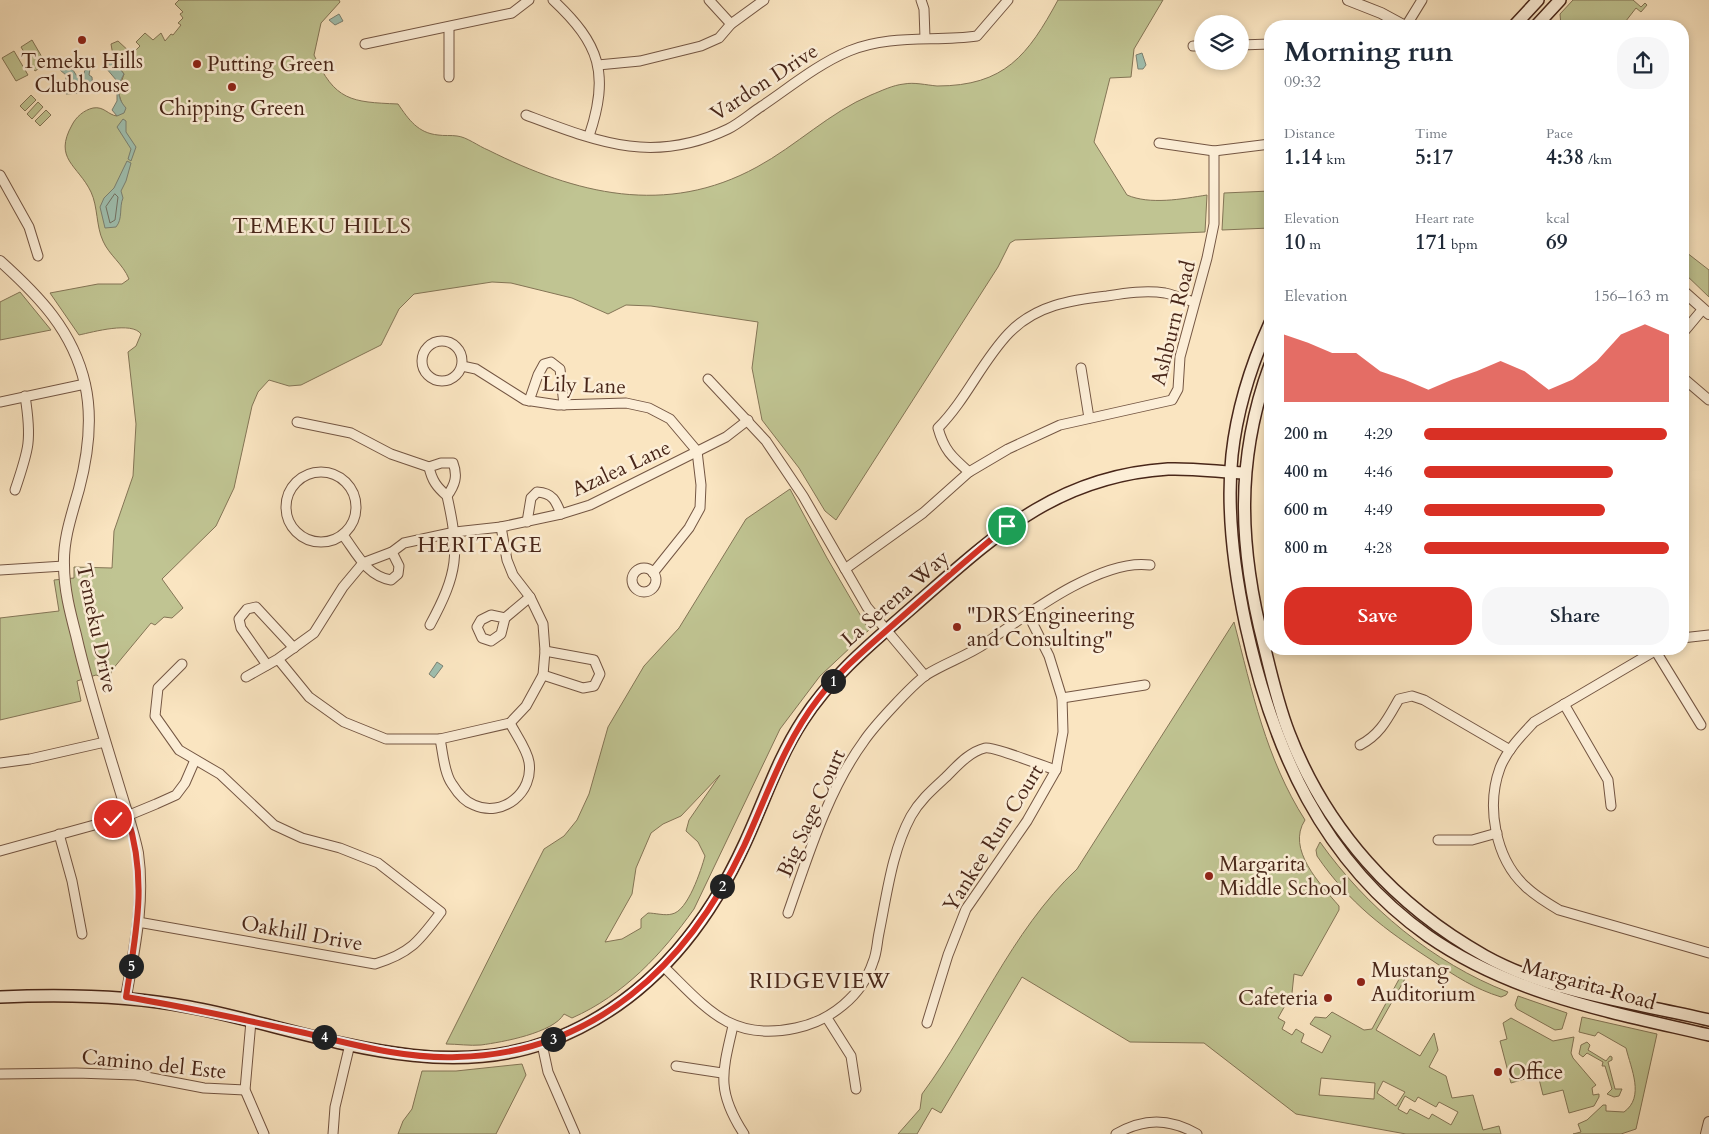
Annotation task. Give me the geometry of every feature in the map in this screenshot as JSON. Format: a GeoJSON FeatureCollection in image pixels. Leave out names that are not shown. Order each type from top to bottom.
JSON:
{"type":"FeatureCollection","features":[{"type":"Feature","properties":{"kind":"main road"},"geometry":{"type":"LineString","coordinates":[[1520,20],[1538,0]]}},
{"type":"Feature","properties":{"kind":"main road"},"geometry":{"type":"LineString","coordinates":[[1542,20],[1560,0]]}},
{"type":"Feature","properties":{"kind":"main road","name":"Margarita Road"},"geometry":{"type":"LineString","coordinates":[[1264,338],[1248,378],[1237,428],[1231,472],[1232,547],[1240,600],[1264,696],[1285,757],[1301,791],[1339,850],[1366,882],[1397,911],[1428,936],[1479,967],[1517,985],[1576,1005],[1709,1036]]}},
{"type":"Feature","properties":{"kind":"main road","name":"Margarita Road"},"geometry":{"type":"LineString","coordinates":[[1264,387],[1251,431],[1244,473],[1244,515],[1250,586],[1264,642]]}},
{"type":"Feature","properties":{"kind":"main road","name":"La Serena Way"},"geometry":{"type":"LineString","coordinates":[[0,997],[51,995],[126,997],[189,1007],[390,1053],[455,1057],[505,1053],[542,1044],[596,1019],[635,992],[664,967],[706,914],[735,864],[786,749],[803,720],[845,667],[1007,526],[1060,495],[1112,477],[1159,471],[1244,473]]}},
{"type":"Feature","properties":{"kind":"main road","name":"Margarita Road"},"geometry":{"type":"LineString","coordinates":[[1267,655],[1281,710],[1304,769],[1316,793],[1368,865],[1417,912],[1463,943],[1505,966],[1551,984],[1583,993],[1709,1020]]}},
{"type":"Feature","properties":{"kind":"street"},"geometry":{"type":"LineString","coordinates":[[365,44],[512,13],[529,0]]}},
{"type":"Feature","properties":{"kind":"street"},"geometry":{"type":"LineString","coordinates":[[553,0],[587,37],[598,65],[601,87],[598,111],[590,136]]}},
{"type":"Feature","properties":{"kind":"street"},"geometry":{"type":"LineString","coordinates":[[709,0],[732,24]]}},
{"type":"Feature","properties":{"kind":"street"},"geometry":{"type":"LineString","coordinates":[[598,65],[619,64],[683,52],[719,38],[732,24],[764,0]]}},
{"type":"Feature","properties":{"kind":"street"},"geometry":{"type":"LineString","coordinates":[[921,0],[924,9],[925,38]]}},
{"type":"Feature","properties":{"kind":"street","name":"Vardon Drive"},"geometry":{"type":"LineString","coordinates":[[526,115],[631,148],[660,148],[709,137],[730,128],[818,67],[850,50],[887,40],[977,36],[1008,0]]}},
{"type":"Feature","properties":{"kind":"street"},"geometry":{"type":"LineString","coordinates":[[1348,0],[1394,20]]}},
{"type":"Feature","properties":{"kind":"street"},"geometry":{"type":"LineString","coordinates":[[1410,20],[1422,0]]}},
{"type":"Feature","properties":{"kind":"street"},"geometry":{"type":"LineString","coordinates":[[449,27],[449,77]]}},
{"type":"Feature","properties":{"kind":"street"},"geometry":{"type":"LineString","coordinates":[[1249,45],[1264,44]]}},
{"type":"Feature","properties":{"kind":"street"},"geometry":{"type":"LineString","coordinates":[[1159,143],[1214,151],[1264,145]]}},
{"type":"Feature","properties":{"kind":"street","name":"Ashburn Road"},"geometry":{"type":"LineString","coordinates":[[845,569],[923,514],[969,472],[1031,438],[1060,425],[1172,400],[1178,389],[1180,357],[1207,258],[1214,224],[1214,151]]}},
{"type":"Feature","properties":{"kind":"street"},"geometry":{"type":"LineString","coordinates":[[0,175],[29,227],[38,256]]}},
{"type":"Feature","properties":{"kind":"street","name":"Temeku Drive"},"geometry":{"type":"LineString","coordinates":[[0,261],[40,299],[54,316],[69,339],[85,384],[90,424],[86,460],[70,519],[64,566],[67,595],[85,676],[138,853],[140,875],[138,922],[126,997]]}},
{"type":"Feature","properties":{"kind":"street"},"geometry":{"type":"LineString","coordinates":[[969,472],[952,458],[942,445],[938,428],[949,417],[995,350],[1021,322],[1050,306],[1064,302],[1132,293],[1166,293],[1194,302]]}},
{"type":"Feature","properties":{"kind":"street"},"geometry":{"type":"LineString","coordinates":[[1689,296],[1706,312],[1689,328]]}},
{"type":"Feature","properties":{"kind":"street"},"geometry":{"type":"LineString","coordinates":[[437,342],[450,343],[460,352],[462,366],[450,380],[438,380],[432,378],[424,369],[423,356],[426,350],[437,342]]}},
{"type":"Feature","properties":{"kind":"street"},"geometry":{"type":"LineString","coordinates":[[529,401],[544,364],[551,362],[560,369],[564,405]]}},
{"type":"Feature","properties":{"kind":"street","name":"Lily Lane"},"geometry":{"type":"LineString","coordinates":[[462,366],[476,368],[512,393],[529,401],[564,405],[626,403],[649,408],[670,419],[697,451]]}},
{"type":"Feature","properties":{"kind":"street"},"geometry":{"type":"LineString","coordinates":[[1081,368],[1089,418]]}},
{"type":"Feature","properties":{"kind":"street"},"geometry":{"type":"LineString","coordinates":[[708,379],[748,420],[785,467],[867,607],[925,676]]}},
{"type":"Feature","properties":{"kind":"street"},"geometry":{"type":"LineString","coordinates":[[1689,383],[1709,400]]}},
{"type":"Feature","properties":{"kind":"street"},"geometry":{"type":"LineString","coordinates":[[0,402],[85,384]]}},
{"type":"Feature","properties":{"kind":"street"},"geometry":{"type":"LineString","coordinates":[[15,490],[28,452],[30,429],[25,396]]}},
{"type":"Feature","properties":{"kind":"street","name":"Azalea Lane"},"geometry":{"type":"LineString","coordinates":[[363,563],[392,552],[404,543],[455,532],[527,522],[561,514],[590,504],[697,451],[736,430],[748,420]]}},
{"type":"Feature","properties":{"kind":"street"},"geometry":{"type":"LineString","coordinates":[[297,422],[350,433],[391,454],[429,467],[441,462],[453,463],[456,471],[455,480],[447,496]]}},
{"type":"Feature","properties":{"kind":"street"},"geometry":{"type":"LineString","coordinates":[[653,573],[689,528],[700,508],[701,485],[697,451]]}},
{"type":"Feature","properties":{"kind":"street"},"geometry":{"type":"LineString","coordinates":[[429,467],[436,486],[447,496],[455,532],[455,563],[448,591],[430,625]]}},
{"type":"Feature","properties":{"kind":"street"},"geometry":{"type":"LineString","coordinates":[[315,472],[327,472],[338,476],[347,483],[354,493],[357,504],[356,516],[351,527],[343,535],[333,541],[321,543],[309,541],[299,535],[291,526],[286,510],[288,492],[295,483],[304,476],[315,472]]}},
{"type":"Feature","properties":{"kind":"street"},"geometry":{"type":"LineString","coordinates":[[527,522],[531,498],[538,492],[550,495],[555,499],[561,514]]}},
{"type":"Feature","properties":{"kind":"street"},"geometry":{"type":"LineString","coordinates":[[278,659],[308,697],[344,722],[386,739],[440,740],[510,723],[526,706],[543,675],[545,651],[543,624],[530,597],[514,575],[507,560],[501,527]]}},
{"type":"Feature","properties":{"kind":"street"},"geometry":{"type":"LineString","coordinates":[[343,535],[363,563],[380,578],[391,580],[398,574],[399,566],[392,552]]}},
{"type":"Feature","properties":{"kind":"street"},"geometry":{"type":"LineString","coordinates":[[246,677],[278,659],[314,632],[343,588],[363,563]]}},
{"type":"Feature","properties":{"kind":"street","name":"Big Sage Court"},"geometry":{"type":"LineString","coordinates":[[788,913],[808,856],[846,770],[864,740],[925,676],[972,651],[1028,614],[1092,576],[1109,569],[1136,563],[1150,565]]}},
{"type":"Feature","properties":{"kind":"street"},"geometry":{"type":"LineString","coordinates":[[0,570],[64,566]]}},
{"type":"Feature","properties":{"kind":"street"},"geometry":{"type":"LineString","coordinates":[[504,618],[530,597]]}},
{"type":"Feature","properties":{"kind":"street"},"geometry":{"type":"LineString","coordinates":[[268,665],[241,628],[239,619],[247,609],[256,607],[294,648]]}},
{"type":"Feature","properties":{"kind":"street","name":"Yankee Run Court"},"geometry":{"type":"LineString","coordinates":[[928,1022],[948,955],[966,909],[1032,814],[1056,770],[1064,732],[1062,698],[1049,656],[1028,614]]}},
{"type":"Feature","properties":{"kind":"street"},"geometry":{"type":"LineString","coordinates":[[1689,637],[1709,634]]}},
{"type":"Feature","properties":{"kind":"street"},"geometry":{"type":"LineString","coordinates":[[543,675],[584,688],[594,686],[600,674],[594,660],[545,651]]}},
{"type":"Feature","properties":{"kind":"street"},"geometry":{"type":"LineString","coordinates":[[1647,655],[1534,722],[1510,750],[1500,768],[1495,786],[1494,808],[1497,833],[1510,868],[1524,885],[1540,899],[1559,910],[1709,952]]}},
{"type":"Feature","properties":{"kind":"street"},"geometry":{"type":"LineString","coordinates":[[1660,655],[1701,725]]}},
{"type":"Feature","properties":{"kind":"street"},"geometry":{"type":"LineString","coordinates":[[0,851],[127,816],[176,795],[185,783],[194,760],[179,750],[155,716],[158,688],[182,664]]}},
{"type":"Feature","properties":{"kind":"street"},"geometry":{"type":"LineString","coordinates":[[1062,698],[1145,685]]}},
{"type":"Feature","properties":{"kind":"street"},"geometry":{"type":"LineString","coordinates":[[1360,745],[1372,739],[1382,728],[1399,699],[1412,696],[1424,700],[1510,750]]}},
{"type":"Feature","properties":{"kind":"street"},"geometry":{"type":"LineString","coordinates":[[1564,704],[1608,780],[1611,806]]}},
{"type":"Feature","properties":{"kind":"street"},"geometry":{"type":"LineString","coordinates":[[440,740],[450,782],[461,796],[474,806],[497,808],[512,802],[523,790],[529,774],[528,760],[510,723]]}},
{"type":"Feature","properties":{"kind":"street"},"geometry":{"type":"LineString","coordinates":[[0,763],[30,759],[105,742]]}},
{"type":"Feature","properties":{"kind":"street"},"geometry":{"type":"LineString","coordinates":[[664,967],[710,1010],[733,1026],[763,1032],[810,1025],[827,1018],[854,994],[873,963],[895,859],[911,817],[922,799],[974,752],[987,747],[1056,770]]}},
{"type":"Feature","properties":{"kind":"street","name":"Oakhill Drive"},"geometry":{"type":"LineString","coordinates":[[138,922],[375,964],[394,958],[411,948],[442,912],[378,863],[340,848],[302,838],[274,826],[220,774],[194,760]]}},
{"type":"Feature","properties":{"kind":"street"},"geometry":{"type":"LineString","coordinates":[[1438,840],[1472,840],[1497,833]]}},
{"type":"Feature","properties":{"kind":"street"},"geometry":{"type":"LineString","coordinates":[[59,834],[72,881],[82,934]]}},
{"type":"Feature","properties":{"kind":"street"},"geometry":{"type":"LineString","coordinates":[[827,1018],[850,1056],[856,1089]]}},
{"type":"Feature","properties":{"kind":"street"},"geometry":{"type":"LineString","coordinates":[[251,1021],[245,1090],[264,1134]]}},
{"type":"Feature","properties":{"kind":"street"},"geometry":{"type":"LineString","coordinates":[[733,1026],[722,1073],[727,1103],[744,1134]]}},
{"type":"Feature","properties":{"kind":"street"},"geometry":{"type":"LineString","coordinates":[[333,1134],[335,1107],[350,1044]]}},
{"type":"Feature","properties":{"kind":"street"},"geometry":{"type":"LineString","coordinates":[[542,1044],[548,1072],[575,1134]]}},
{"type":"Feature","properties":{"kind":"street"},"geometry":{"type":"LineString","coordinates":[[676,1066],[722,1073]]}},
{"type":"Feature","properties":{"kind":"street","name":"Camino del Este"},"geometry":{"type":"LineString","coordinates":[[0,1074],[136,1075],[204,1088],[245,1090]]}},
{"type":"Feature","properties":{"kind":"street"},"geometry":{"type":"LineString","coordinates":[[1116,1134],[1128,1127],[1154,1120],[1186,1128],[1197,1134]]}},
{"type":"Feature","properties":{"kind":"street"},"geometry":{"type":"LineString","coordinates":[[1706,1134],[1709,1122]]}},
{"type":"Feature","properties":{"kind":"green space"},"geometry":{"type":"Polygon","coordinates":[[[179,0],[339,0],[340,2],[321,23],[314,55],[329,82],[346,96],[368,102],[398,104],[410,120],[425,132],[465,138],[521,165],[554,178],[588,188],[621,194],[655,195],[689,192],[723,182],[757,167],[841,110],[891,87],[912,83],[937,86],[960,85],[997,73],[1012,64],[1036,37],[1058,0],[1163,0],[1134,49],[1131,77],[1110,78],[1094,142],[1127,195],[1146,200],[1156,200],[1207,195],[1205,232],[1015,240],[1010,243],[998,267],[836,520],[825,511],[799,468],[762,420],[752,368],[758,322],[651,306],[626,305],[608,314],[572,298],[511,283],[492,282],[414,294],[399,309],[381,345],[301,385],[289,386],[269,380],[258,392],[252,406],[234,488],[216,526],[162,579],[183,608],[172,618],[164,617],[155,625],[151,623],[112,670],[109,679],[96,675],[77,681],[81,701],[0,720],[0,618],[59,611],[54,580],[74,578],[74,567],[112,568],[114,531],[133,476],[136,424],[128,352],[136,346],[141,334],[136,330],[121,328],[79,335],[50,293],[98,284],[122,284],[129,279],[103,241],[91,192],[66,154],[67,137],[76,119],[83,112],[90,109],[100,108],[117,116],[122,104],[118,91],[124,74],[120,69],[121,64],[112,51],[111,44],[118,41],[132,54],[140,46],[136,42],[145,33],[153,40],[161,33],[165,41],[181,25],[178,23],[183,18],[180,14],[183,12],[175,4],[179,0]]]}},
{"type":"Feature","properties":{"kind":"green space"},"geometry":{"type":"Polygon","coordinates":[[[1573,0],[1633,0],[1641,7],[1645,3],[1647,5],[1641,12],[1636,8],[1627,20],[1560,20],[1560,14],[1573,0]]]}},
{"type":"Feature","properties":{"kind":"green space"},"geometry":{"type":"Polygon","coordinates":[[[32,40],[46,64],[35,71],[21,47],[32,40]]]}},
{"type":"Feature","properties":{"kind":"green space"},"geometry":{"type":"Polygon","coordinates":[[[14,51],[28,75],[16,81],[2,58],[14,51]]]}},
{"type":"Feature","properties":{"kind":"green space"},"geometry":{"type":"Polygon","coordinates":[[[31,95],[36,100],[25,111],[20,106],[31,95]]]}},
{"type":"Feature","properties":{"kind":"green space"},"geometry":{"type":"Polygon","coordinates":[[[38,102],[43,107],[32,119],[27,114],[38,102]]]}},
{"type":"Feature","properties":{"kind":"green space"},"geometry":{"type":"Polygon","coordinates":[[[46,110],[51,115],[40,126],[35,121],[46,110]]]}},
{"type":"Feature","properties":{"kind":"green space"},"geometry":{"type":"Polygon","coordinates":[[[1264,191],[1264,228],[1222,230],[1224,193],[1264,191]]]}},
{"type":"Feature","properties":{"kind":"green space"},"geometry":{"type":"Polygon","coordinates":[[[1689,254],[1709,270],[1709,297],[1689,278],[1689,254]]]}},
{"type":"Feature","properties":{"kind":"green space"},"geometry":{"type":"Polygon","coordinates":[[[20,292],[51,330],[0,340],[0,302],[20,292]]]}},
{"type":"Feature","properties":{"kind":"green space"},"geometry":{"type":"Polygon","coordinates":[[[790,489],[869,630],[820,676],[780,729],[694,909],[669,942],[640,972],[591,1009],[572,1018],[564,1014],[558,1021],[527,1036],[481,1045],[446,1044],[544,849],[564,836],[577,820],[589,794],[608,727],[644,666],[679,628],[746,519],[790,489]],[[720,775],[681,816],[663,824],[651,833],[636,868],[632,894],[605,942],[622,939],[641,928],[641,919],[648,913],[672,914],[683,906],[693,889],[705,856],[698,842],[686,831],[689,820],[720,775]]]}},
{"type":"Feature","properties":{"kind":"green space","name":"Margarita Middle School"},"geometry":{"type":"Polygon","coordinates":[[[1234,622],[1254,699],[1270,749],[1291,797],[1305,820],[1300,831],[1302,854],[1315,877],[1339,906],[1339,910],[1302,976],[1294,974],[1292,993],[1278,1018],[1285,1022],[1282,1029],[1292,1035],[1296,1029],[1304,1034],[1301,1042],[1322,1053],[1331,1036],[1310,1024],[1315,1017],[1326,1018],[1332,1012],[1364,1030],[1372,1029],[1404,970],[1408,969],[1410,970],[1376,1030],[1420,1056],[1434,1033],[1438,1050],[1429,1067],[1446,1076],[1452,1098],[1473,1095],[1483,1130],[1499,1126],[1501,1134],[1406,1134],[1296,1114],[1204,1043],[1130,1042],[1022,977],[941,1113],[932,1108],[917,1134],[898,1134],[920,1109],[922,1094],[960,1037],[1032,920],[1077,869],[1234,622]],[[1321,1078],[1319,1095],[1374,1099],[1375,1083],[1321,1078]],[[1383,1081],[1377,1093],[1396,1106],[1405,1092],[1383,1081]],[[1405,1096],[1398,1109],[1407,1114],[1410,1109],[1429,1119],[1432,1114],[1451,1125],[1458,1112],[1439,1102],[1436,1107],[1418,1097],[1415,1102],[1405,1096]]]}},
{"type":"Feature","properties":{"kind":"green space"},"geometry":{"type":"Polygon","coordinates":[[[1320,842],[1358,889],[1403,931],[1453,965],[1480,980],[1508,992],[1506,995],[1501,997],[1492,994],[1457,977],[1399,938],[1369,915],[1342,888],[1317,856],[1316,850],[1320,842]]]}},
{"type":"Feature","properties":{"kind":"green space"},"geometry":{"type":"Polygon","coordinates":[[[1518,996],[1567,1013],[1562,1029],[1555,1030],[1517,1009],[1515,1005],[1518,996]]]}},
{"type":"Feature","properties":{"kind":"green space"},"geometry":{"type":"Polygon","coordinates":[[[1582,1017],[1657,1034],[1636,1129],[1621,1134],[1573,1134],[1581,1132],[1578,1124],[1587,1120],[1603,1105],[1606,1105],[1606,1111],[1624,1112],[1634,1099],[1635,1091],[1635,1082],[1626,1048],[1598,1032],[1595,1036],[1579,1032],[1582,1017]]]}},
{"type":"Feature","properties":{"kind":"green space"},"geometry":{"type":"Polygon","coordinates":[[[1511,1018],[1553,1041],[1574,1037],[1571,1053],[1573,1058],[1596,1085],[1592,1088],[1593,1095],[1599,1094],[1594,1106],[1569,1113],[1563,1090],[1543,1095],[1538,1075],[1511,1083],[1500,1041],[1507,1039],[1503,1023],[1511,1018]]]}},
{"type":"Feature","properties":{"kind":"green space"},"geometry":{"type":"Polygon","coordinates":[[[1587,1042],[1590,1045],[1588,1050],[1606,1061],[1610,1056],[1612,1057],[1612,1060],[1608,1062],[1615,1089],[1622,1089],[1619,1096],[1614,1097],[1607,1094],[1612,1089],[1605,1066],[1602,1066],[1603,1062],[1587,1053],[1583,1057],[1579,1054],[1581,1045],[1587,1042]]]}},
{"type":"Feature","properties":{"kind":"green space"},"geometry":{"type":"Polygon","coordinates":[[[522,1064],[526,1075],[496,1134],[398,1134],[403,1121],[412,1109],[422,1071],[456,1071],[522,1064]]]}},
{"type":"Feature","properties":{"kind":"water"},"geometry":{"type":"Polygon","coordinates":[[[339,14],[343,21],[335,25],[329,20],[339,14]]]}},
{"type":"Feature","properties":{"kind":"water"},"geometry":{"type":"Polygon","coordinates":[[[1142,53],[1146,65],[1143,69],[1138,69],[1136,55],[1142,53]]]}},
{"type":"Feature","properties":{"kind":"water"},"geometry":{"type":"Polygon","coordinates":[[[115,61],[121,65],[120,69],[124,74],[120,83],[119,96],[126,108],[124,113],[117,116],[112,110],[117,101],[117,81],[106,68],[109,62],[113,63],[115,61]]]}},
{"type":"Feature","properties":{"kind":"water"},"geometry":{"type":"Polygon","coordinates":[[[64,66],[73,70],[78,78],[83,76],[86,67],[90,69],[89,75],[92,77],[93,92],[66,94],[66,75],[60,70],[64,66]]]}},
{"type":"Feature","properties":{"kind":"water"},"geometry":{"type":"Polygon","coordinates":[[[123,119],[126,121],[126,132],[136,147],[131,161],[128,159],[131,149],[117,127],[123,119]]]}},
{"type":"Feature","properties":{"kind":"water"},"geometry":{"type":"Polygon","coordinates":[[[127,161],[131,163],[121,191],[123,198],[118,224],[116,227],[105,228],[100,207],[104,198],[114,188],[127,161]]]}},
{"type":"Feature","properties":{"kind":"water"},"geometry":{"type":"Polygon","coordinates":[[[437,662],[443,666],[434,678],[429,674],[437,662]]]}},
{"type":"Feature","properties":{"kind":"place","name":"Temeku Hills Clubhouse"},"geometry":{"type":"Point","coordinates":[82,40]}},
{"type":"Feature","properties":{"kind":"place","name":"Putting Green"},"geometry":{"type":"Point","coordinates":[197,64]}},
{"type":"Feature","properties":{"kind":"place","name":"Chipping Green"},"geometry":{"type":"Point","coordinates":[232,87]}},
{"type":"Feature","properties":{"kind":"place","name":"\"DRS Engineering and Consulting\""},"geometry":{"type":"Point","coordinates":[957,627]}},
{"type":"Feature","properties":{"kind":"place","name":"Margarita Middle School"},"geometry":{"type":"Point","coordinates":[1209,876]}},
{"type":"Feature","properties":{"kind":"place","name":"Mustang Auditorium"},"geometry":{"type":"Point","coordinates":[1361,982]}},
{"type":"Feature","properties":{"kind":"place","name":"Cafeteria"},"geometry":{"type":"Point","coordinates":[1328,998]}},
{"type":"Feature","properties":{"kind":"place","name":"Office"},"geometry":{"type":"Point","coordinates":[1498,1072]}},
{"type":"Feature","properties":{"kind":"district","name":"TEMEKU HILLS"},"geometry":{"type":"Point","coordinates":[322,225]}},
{"type":"Feature","properties":{"kind":"district","name":"HERITAGE"},"geometry":{"type":"Point","coordinates":[480,544]}},
{"type":"Feature","properties":{"kind":"district","name":"RIDGEVIEW"},"geometry":{"type":"Point","coordinates":[820,980]}},
{"type":"Feature","properties":{"kind":"route"},"geometry":{"type":"LineString","coordinates":[[113,819],[127,816],[138,853],[140,875],[138,922],[126,997],[189,1007],[390,1053],[429,1057],[480,1056],[505,1053],[542,1044],[596,1019],[635,992],[664,967],[686,942],[706,914],[735,864],[786,749],[818,698],[845,667],[1007,526]]}}]}
